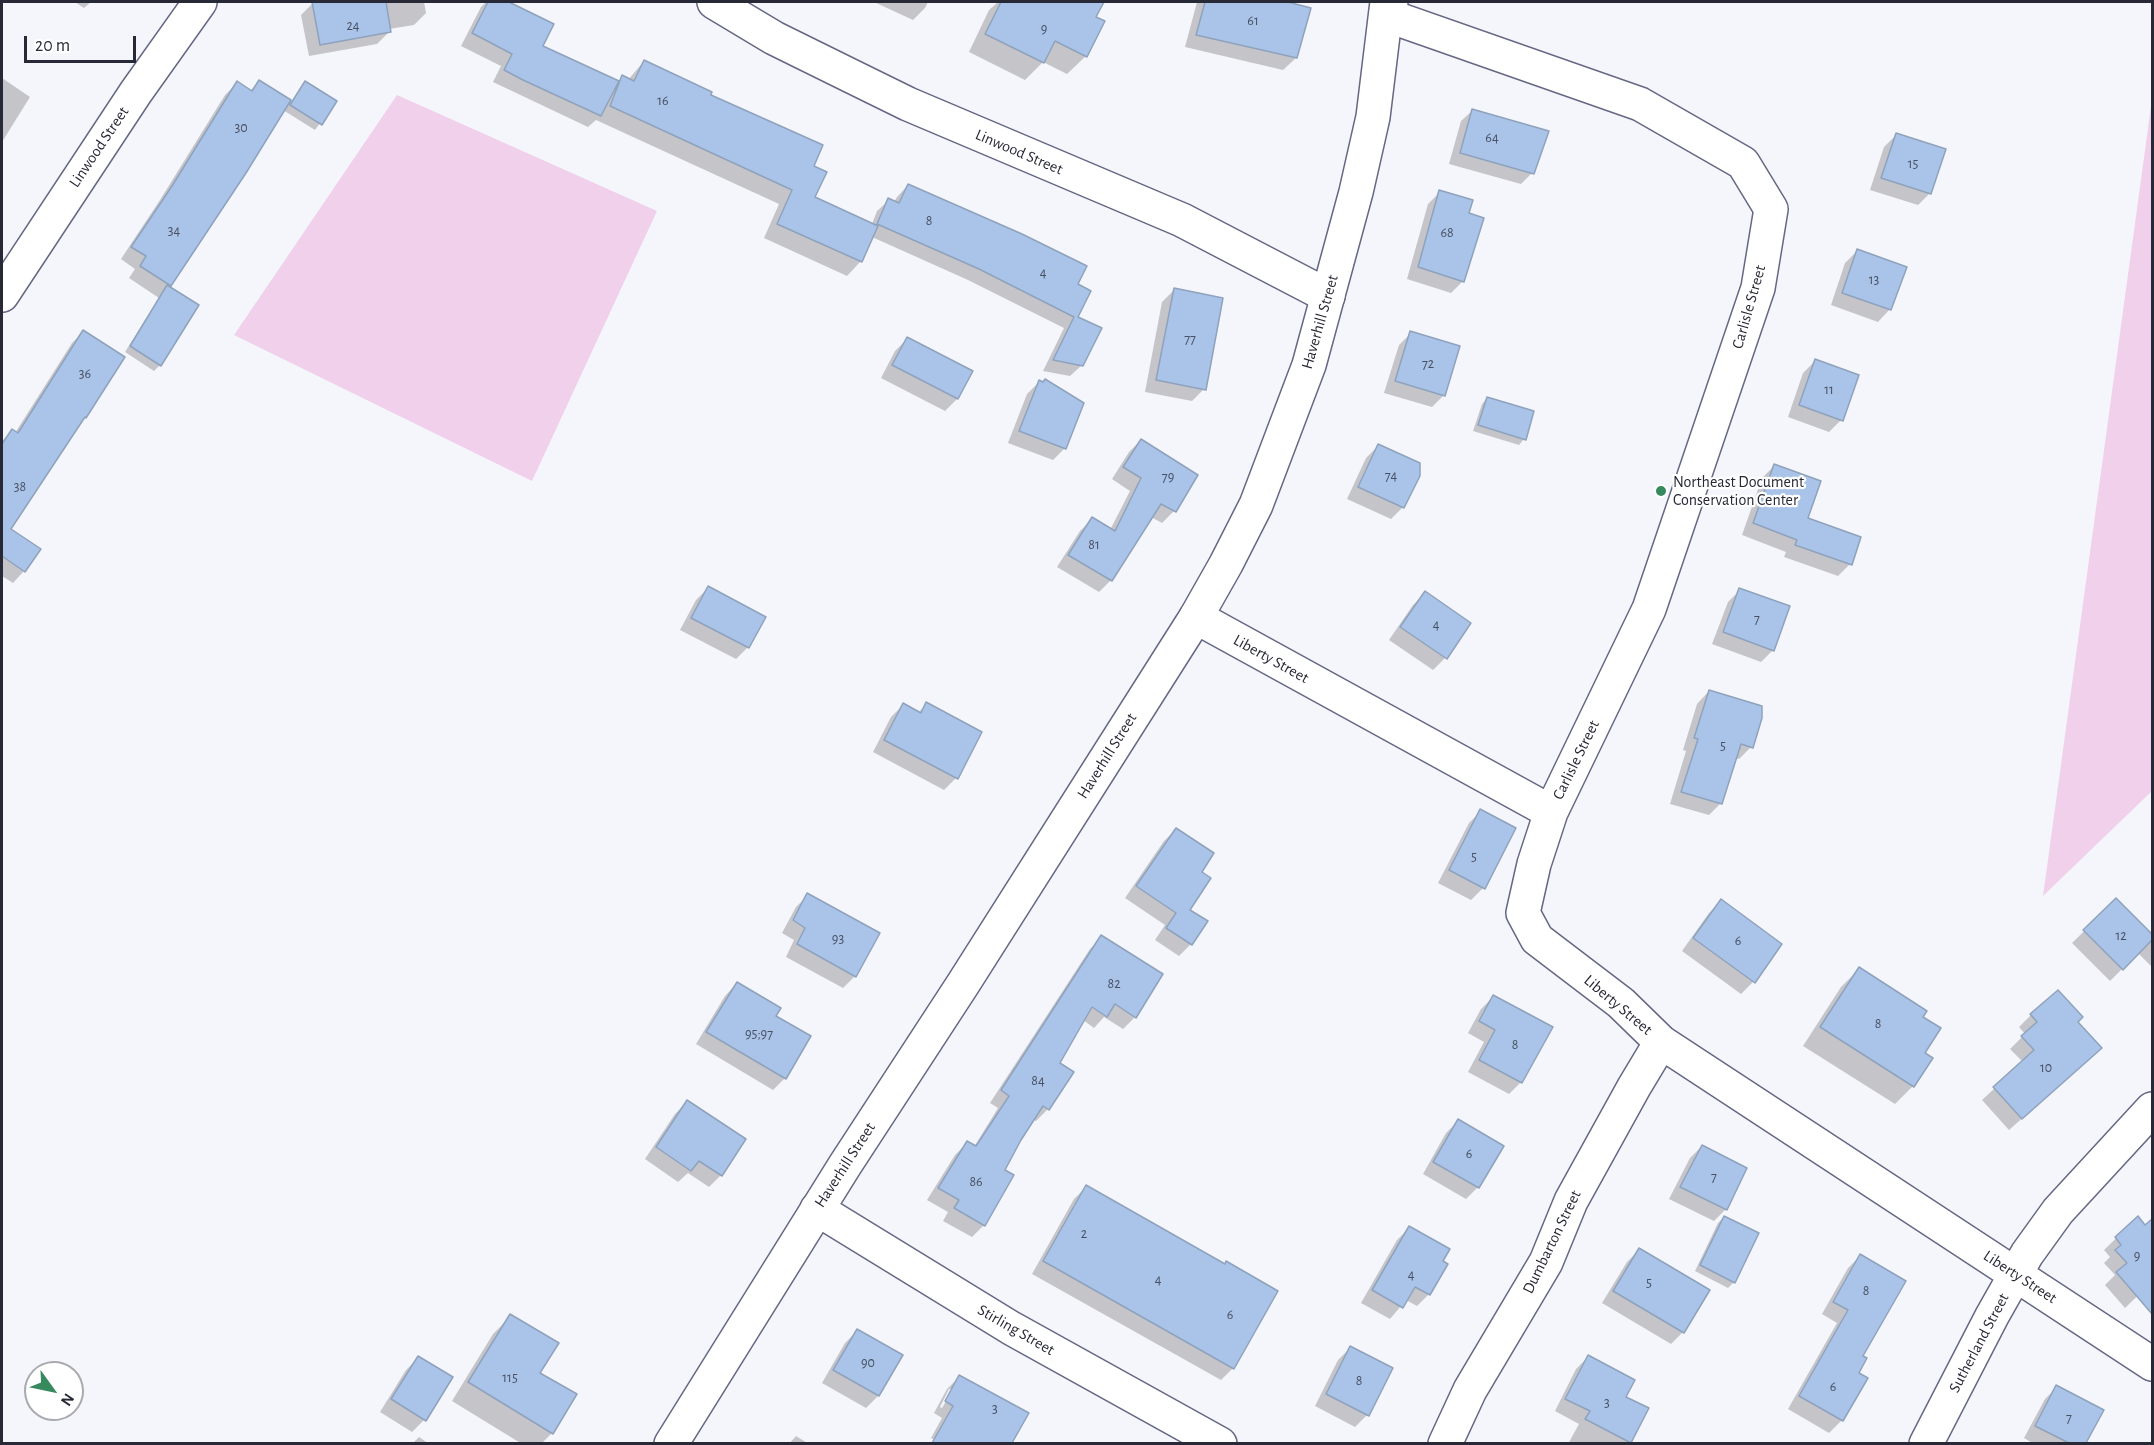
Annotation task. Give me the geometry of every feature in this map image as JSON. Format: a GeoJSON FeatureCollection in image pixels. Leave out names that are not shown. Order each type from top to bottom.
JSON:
{"type":"FeatureCollection","features":[{"type":"Feature","properties":{"kind":"street","name":"Linwood Street"},"geometry":{"type":"LineString","coordinates":[[2,294],[136,92],[200,2]]}},
{"type":"Feature","properties":{"kind":"street","name":"Linwood Street"},"geometry":{"type":"LineString","coordinates":[[714,2],[774,38],[859,80],[927,112],[1182,220],[1328,296]]}},
{"type":"Feature","properties":{"kind":"street","name":"Haverhill Street"},"geometry":{"type":"LineString","coordinates":[[670,1443],[1196,617],[1256,505],[1309,365],[1356,192],[1373,117],[1388,6]]}},
{"type":"Feature","properties":{"kind":"street","name":"Carlisle Street"},"geometry":{"type":"LineString","coordinates":[[1388,6],[1640,104],[1743,163],[1771,209],[1758,288],[1649,609],[1551,812]]}},
{"type":"Feature","properties":{"kind":"street","name":"Liberty Street"},"geometry":{"type":"LineString","coordinates":[[1196,617],[1551,812],[1534,864],[1523,913],[1537,939],[1621,1003],[1661,1042],[2152,1364]]}},
{"type":"Feature","properties":{"kind":"street","name":"Dumbarton Street"},"geometry":{"type":"LineString","coordinates":[[1445,1443],[1470,1390],[1546,1262],[1571,1201],[1661,1042]]}},
{"type":"Feature","properties":{"kind":"street","name":"Sutherland Street"},"geometry":{"type":"LineString","coordinates":[[1926,1443],[1992,1316],[2058,1211],[2152,1109]]}},
{"type":"Feature","properties":{"kind":"street","name":"Stirling Street"},"geometry":{"type":"LineString","coordinates":[[817,1209],[1011,1328],[1220,1443]]}},
{"type":"Feature","properties":{"kind":"shaded area"},"geometry":{"type":"Polygon","coordinates":[[[397,95],[657,211],[532,481],[234,335],[397,95]]]}},
{"type":"Feature","properties":{"kind":"shaded area"},"geometry":{"type":"Polygon","coordinates":[[[2152,99],[2152,791],[2043,896],[2152,99]]]}},
{"type":"Feature","properties":{"kind":"building"},"geometry":{"type":"Polygon","coordinates":[[[312,2],[386,2],[391,32],[320,45],[312,2]]]}},
{"type":"Feature","properties":{"kind":"building"},"geometry":{"type":"Polygon","coordinates":[[[488,2],[509,2],[554,24],[543,46],[619,81],[601,116],[504,70],[512,54],[472,33],[488,2]]]}},
{"type":"Feature","properties":{"kind":"building"},"geometry":{"type":"Polygon","coordinates":[[[1001,2],[1104,2],[1096,17],[1105,21],[1087,57],[1055,41],[1044,63],[985,34],[1001,2]]]}},
{"type":"Feature","properties":{"kind":"building"},"geometry":{"type":"Polygon","coordinates":[[[1205,2],[1288,2],[1311,8],[1297,58],[1196,35],[1205,2]]]}},
{"type":"Feature","properties":{"kind":"building"},"geometry":{"type":"Polygon","coordinates":[[[644,60],[712,92],[711,95],[823,145],[814,166],[827,172],[815,197],[878,226],[862,262],[777,224],[792,190],[610,106],[622,75],[634,81],[644,60]]]}},
{"type":"Feature","properties":{"kind":"building"},"geometry":{"type":"Polygon","coordinates":[[[259,80],[291,100],[171,286],[140,266],[146,256],[131,247],[237,81],[252,91],[259,80]]]}},
{"type":"Feature","properties":{"kind":"building"},"geometry":{"type":"Polygon","coordinates":[[[305,81],[337,101],[322,125],[290,105],[305,81]]]}},
{"type":"Feature","properties":{"kind":"building"},"geometry":{"type":"Polygon","coordinates":[[[1472,109],[1549,131],[1534,174],[1460,153],[1472,109]]]}},
{"type":"Feature","properties":{"kind":"building"},"geometry":{"type":"Polygon","coordinates":[[[1896,133],[1946,149],[1931,194],[1881,178],[1896,133]]]}},
{"type":"Feature","properties":{"kind":"building"},"geometry":{"type":"Polygon","coordinates":[[[908,184],[1022,234],[1087,266],[1078,284],[1091,291],[1078,317],[1102,328],[1083,366],[1053,360],[1074,317],[979,269],[877,224],[888,198],[899,203],[908,184]]]}},
{"type":"Feature","properties":{"kind":"building"},"geometry":{"type":"Polygon","coordinates":[[[1439,190],[1473,200],[1469,213],[1484,218],[1464,282],[1418,267],[1439,190]]]}},
{"type":"Feature","properties":{"kind":"building"},"geometry":{"type":"Polygon","coordinates":[[[1857,249],[1907,267],[1891,310],[1842,293],[1857,249]]]}},
{"type":"Feature","properties":{"kind":"building"},"geometry":{"type":"Polygon","coordinates":[[[167,285],[199,305],[161,366],[130,346],[167,285]]]}},
{"type":"Feature","properties":{"kind":"building"},"geometry":{"type":"Polygon","coordinates":[[[1174,288],[1223,298],[1206,390],[1156,380],[1174,288]]]}},
{"type":"Feature","properties":{"kind":"building"},"geometry":{"type":"Polygon","coordinates":[[[83,330],[125,357],[11,529],[41,549],[25,572],[2,556],[2,444],[12,429],[18,433],[83,330]]]}},
{"type":"Feature","properties":{"kind":"building"},"geometry":{"type":"Polygon","coordinates":[[[1410,331],[1460,346],[1445,396],[1395,381],[1410,331]]]}},
{"type":"Feature","properties":{"kind":"building"},"geometry":{"type":"Polygon","coordinates":[[[907,337],[973,371],[958,399],[892,365],[907,337]]]}},
{"type":"Feature","properties":{"kind":"building"},"geometry":{"type":"Polygon","coordinates":[[[1815,359],[1859,375],[1843,421],[1799,405],[1815,359]]]}},
{"type":"Feature","properties":{"kind":"building"},"geometry":{"type":"Polygon","coordinates":[[[1045,379],[1084,403],[1066,449],[1019,431],[1039,380],[1043,382],[1045,379]]]}},
{"type":"Feature","properties":{"kind":"building"},"geometry":{"type":"Polygon","coordinates":[[[1487,397],[1534,411],[1526,440],[1478,425],[1487,397]]]}},
{"type":"Feature","properties":{"kind":"building"},"geometry":{"type":"Polygon","coordinates":[[[1141,439],[1198,475],[1176,512],[1161,504],[1112,581],[1068,555],[1092,517],[1115,531],[1141,478],[1123,467],[1141,439]]]}},
{"type":"Feature","properties":{"kind":"building"},"geometry":{"type":"Polygon","coordinates":[[[1378,444],[1420,463],[1420,476],[1404,508],[1358,487],[1378,444]]]}},
{"type":"Feature","properties":{"kind":"building"},"geometry":{"type":"Polygon","coordinates":[[[1774,464],[1821,481],[1808,518],[1861,537],[1852,565],[1795,545],[1797,540],[1753,523],[1774,464]]]}},
{"type":"Feature","properties":{"kind":"building"},"geometry":{"type":"Polygon","coordinates":[[[708,586],[766,617],[749,648],[691,618],[708,586]]]}},
{"type":"Feature","properties":{"kind":"building"},"geometry":{"type":"Polygon","coordinates":[[[1739,588],[1790,606],[1774,651],[1723,632],[1739,588]]]}},
{"type":"Feature","properties":{"kind":"building"},"geometry":{"type":"Polygon","coordinates":[[[1425,591],[1471,623],[1447,659],[1400,627],[1425,591]]]}},
{"type":"Feature","properties":{"kind":"building"},"geometry":{"type":"Polygon","coordinates":[[[1709,690],[1762,706],[1762,718],[1753,748],[1741,744],[1722,804],[1681,792],[1698,739],[1694,738],[1709,690]]]}},
{"type":"Feature","properties":{"kind":"building"},"geometry":{"type":"Polygon","coordinates":[[[926,702],[982,732],[958,779],[884,740],[903,703],[921,713],[926,702]]]}},
{"type":"Feature","properties":{"kind":"building"},"geometry":{"type":"Polygon","coordinates":[[[1480,809],[1516,828],[1485,889],[1449,870],[1480,809]]]}},
{"type":"Feature","properties":{"kind":"building"},"geometry":{"type":"Polygon","coordinates":[[[1176,828],[1214,853],[1202,872],[1211,878],[1190,910],[1208,921],[1192,945],[1166,928],[1176,913],[1136,886],[1176,828]]]}},
{"type":"Feature","properties":{"kind":"building"},"geometry":{"type":"Polygon","coordinates":[[[807,893],[880,933],[856,977],[797,944],[805,928],[793,920],[807,893]]]}},
{"type":"Feature","properties":{"kind":"building"},"geometry":{"type":"Polygon","coordinates":[[[2116,898],[2152,934],[2152,940],[2123,970],[2083,930],[2116,898]]]}},
{"type":"Feature","properties":{"kind":"building"},"geometry":{"type":"Polygon","coordinates":[[[1721,899],[1782,944],[1755,983],[1693,938],[1721,899]]]}},
{"type":"Feature","properties":{"kind":"building"},"geometry":{"type":"Polygon","coordinates":[[[1101,935],[1163,974],[1136,1018],[1115,1004],[1107,1017],[1092,1007],[1060,1063],[1074,1072],[1049,1110],[1043,1106],[1021,1140],[1005,1170],[1014,1175],[985,1226],[954,1208],[959,1200],[938,1188],[967,1141],[976,1146],[1009,1096],[1001,1090],[1101,935]]]}},
{"type":"Feature","properties":{"kind":"building"},"geometry":{"type":"Polygon","coordinates":[[[1859,967],[1927,1011],[1923,1017],[1941,1028],[1925,1053],[1933,1058],[1914,1087],[1820,1027],[1859,967]]]}},
{"type":"Feature","properties":{"kind":"building"},"geometry":{"type":"Polygon","coordinates":[[[737,982],[781,1008],[776,1016],[811,1036],[786,1079],[706,1032],[737,982]]]}},
{"type":"Feature","properties":{"kind":"building"},"geometry":{"type":"Polygon","coordinates":[[[2058,990],[2083,1017],[2078,1022],[2102,1048],[2022,1119],[1993,1087],[2034,1050],[2021,1036],[2037,1022],[2030,1014],[2058,990]]]}},
{"type":"Feature","properties":{"kind":"building"},"geometry":{"type":"Polygon","coordinates":[[[1493,995],[1553,1027],[1522,1083],[1479,1060],[1495,1030],[1479,1021],[1493,995]]]}},
{"type":"Feature","properties":{"kind":"building"},"geometry":{"type":"Polygon","coordinates":[[[687,1100],[746,1139],[722,1176],[699,1161],[691,1171],[656,1147],[687,1100]]]}},
{"type":"Feature","properties":{"kind":"building"},"geometry":{"type":"Polygon","coordinates":[[[1458,1119],[1504,1146],[1479,1188],[1433,1162],[1458,1119]]]}},
{"type":"Feature","properties":{"kind":"building"},"geometry":{"type":"Polygon","coordinates":[[[1702,1145],[1747,1168],[1727,1210],[1680,1187],[1702,1145]]]}},
{"type":"Feature","properties":{"kind":"building"},"geometry":{"type":"Polygon","coordinates":[[[1086,1185],[1225,1264],[1226,1261],[1278,1291],[1234,1369],[1043,1261],[1086,1185]]]}},
{"type":"Feature","properties":{"kind":"building"},"geometry":{"type":"Polygon","coordinates":[[[1724,1216],[1759,1233],[1735,1283],[1700,1265],[1724,1216]]]}},
{"type":"Feature","properties":{"kind":"building"},"geometry":{"type":"Polygon","coordinates":[[[2138,1216],[2145,1225],[2152,1219],[2152,1314],[2116,1272],[2127,1263],[2115,1250],[2121,1245],[2115,1237],[2138,1216]]]}},
{"type":"Feature","properties":{"kind":"building"},"geometry":{"type":"Polygon","coordinates":[[[1409,1226],[1450,1249],[1443,1261],[1448,1264],[1430,1295],[1415,1287],[1403,1308],[1372,1290],[1409,1226]]]}},
{"type":"Feature","properties":{"kind":"building"},"geometry":{"type":"Polygon","coordinates":[[[1639,1248],[1710,1290],[1684,1333],[1613,1291],[1639,1248]]]}},
{"type":"Feature","properties":{"kind":"building"},"geometry":{"type":"Polygon","coordinates":[[[1860,1254],[1906,1281],[1863,1356],[1867,1358],[1859,1373],[1868,1378],[1843,1421],[1799,1396],[1848,1310],[1833,1302],[1860,1254]]]}},
{"type":"Feature","properties":{"kind":"building"},"geometry":{"type":"Polygon","coordinates":[[[510,1314],[559,1343],[540,1373],[577,1394],[553,1434],[468,1382],[510,1314]]]}},
{"type":"Feature","properties":{"kind":"building"},"geometry":{"type":"Polygon","coordinates":[[[857,1329],[903,1355],[879,1396],[833,1370],[857,1329]]]}},
{"type":"Feature","properties":{"kind":"building"},"geometry":{"type":"Polygon","coordinates":[[[1350,1346],[1393,1368],[1369,1416],[1326,1394],[1350,1346]]]}},
{"type":"Feature","properties":{"kind":"building"},"geometry":{"type":"Polygon","coordinates":[[[1588,1355],[1635,1380],[1626,1397],[1649,1408],[1631,1443],[1585,1419],[1590,1411],[1565,1399],[1588,1355]]]}},
{"type":"Feature","properties":{"kind":"building"},"geometry":{"type":"Polygon","coordinates":[[[418,1356],[453,1377],[426,1421],[391,1399],[418,1356]]]}},
{"type":"Feature","properties":{"kind":"building"},"geometry":{"type":"Polygon","coordinates":[[[959,1375],[1029,1413],[1012,1443],[932,1443],[953,1406],[945,1401],[959,1375]]]}},
{"type":"Feature","properties":{"kind":"building"},"geometry":{"type":"Polygon","coordinates":[[[2056,1385],[2104,1410],[2086,1443],[2069,1443],[2035,1426],[2056,1385]]]}},
{"type":"Feature","properties":{"kind":"place","name":"Northeast Document Conservation Center"},"geometry":{"type":"Point","coordinates":[1661,491]}}]}
